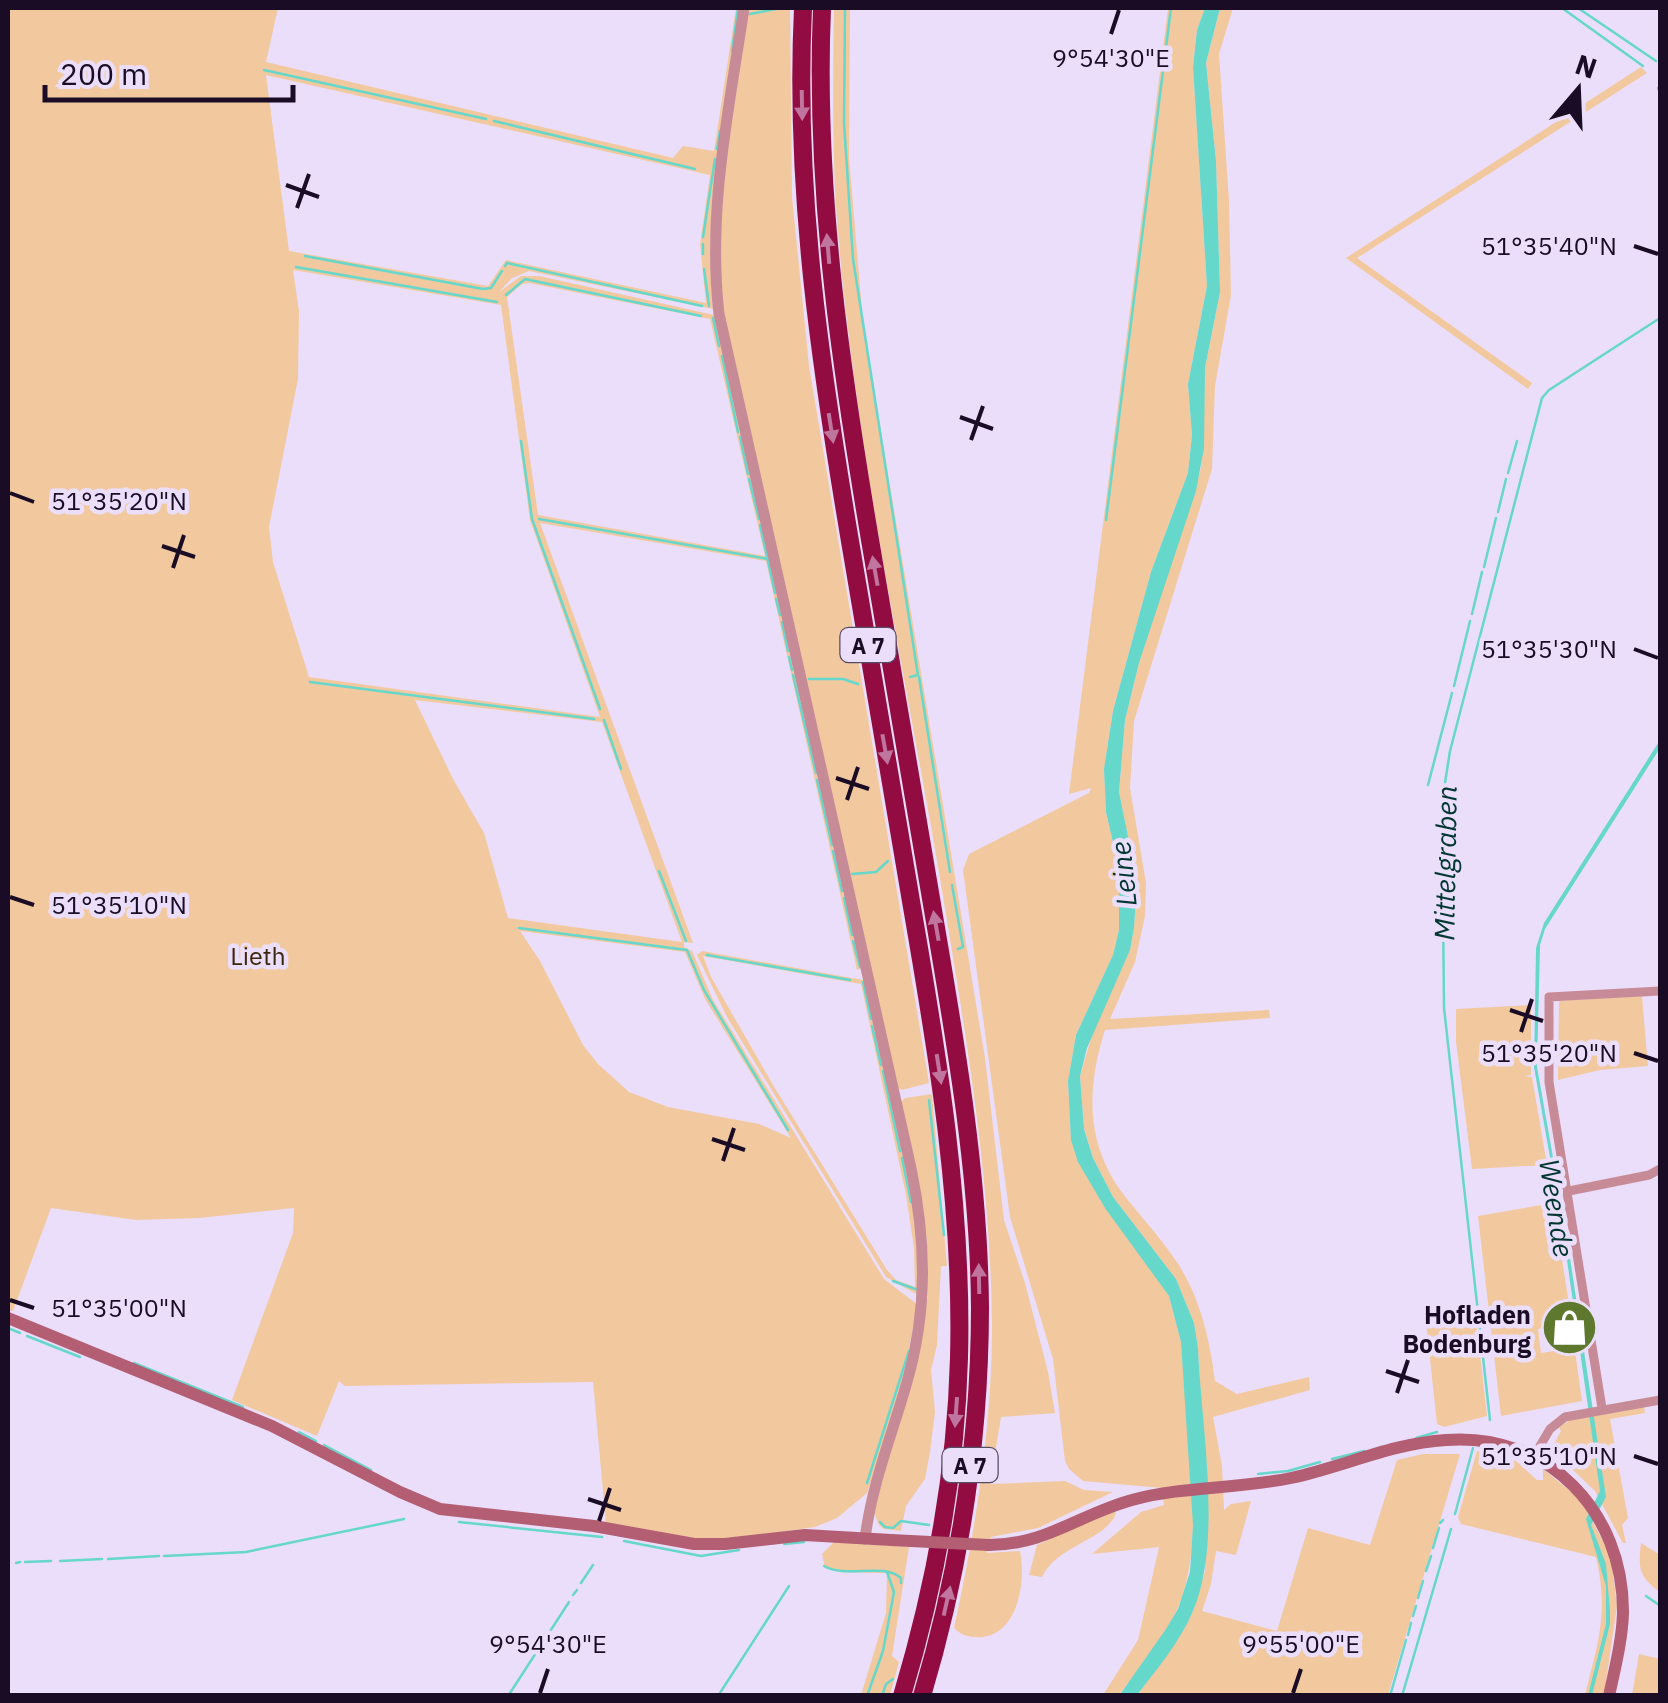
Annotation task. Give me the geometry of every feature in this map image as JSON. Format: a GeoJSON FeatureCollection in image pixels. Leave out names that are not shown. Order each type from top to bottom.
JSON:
{"type":"FeatureCollection","features":[{"type":"Feature","properties":{"kind":"highway","name":"A 7"},"geometry":{"type":"LineString","coordinates":[[803,8],[803,157],[817,336],[940,1069],[958,1236],[959,1362],[949,1484],[929,1596],[902,1696]]}},
{"type":"Feature","properties":{"kind":"highway","name":"A 7"},"geometry":{"type":"LineString","coordinates":[[822,8],[823,176],[837,332],[956,1050],[977,1230],[979,1342],[972,1454],[955,1564],[922,1696]]}},
{"type":"Feature","properties":{"kind":"main road"},"geometry":{"type":"LineString","coordinates":[[8,1318],[272,1426],[440,1509],[594,1526],[694,1544],[794,1535],[988,1545],[1042,1538],[1130,1500],[1300,1476],[1441,1440],[1494,1442],[1534,1456],[1568,1479],[1588,1499],[1605,1528],[1616,1556],[1622,1614],[1609,1696]]}},
{"type":"Feature","properties":{"kind":"street"},"geometry":{"type":"LineString","coordinates":[[744,8],[716,198],[713,253],[719,314],[915,1189],[922,1238],[923,1301],[916,1344],[874,1485],[865,1538]]}},
{"type":"Feature","properties":{"kind":"street"},"geometry":{"type":"LineString","coordinates":[[1599,1409],[1549,1082],[1550,997],[1660,991]]}},
{"type":"Feature","properties":{"kind":"street"},"geometry":{"type":"LineString","coordinates":[[1568,1191],[1650,1176],[1660,1169]]}},
{"type":"Feature","properties":{"kind":"street"},"geometry":{"type":"LineString","coordinates":[[1534,1456],[1555,1424],[1565,1417],[1660,1400]]}},
{"type":"Feature","properties":{"kind":"green space","name":"Lieth"},"geometry":{"type":"Polygon","coordinates":[[[8,8],[278,8],[266,62],[673,158],[683,146],[714,151],[736,8],[741,8],[712,203],[713,309],[529,271],[512,278],[499,292],[521,276],[539,276],[714,315],[860,969],[857,970],[766,561],[540,523],[693,943],[684,942],[684,947],[692,951],[713,1000],[884,1279],[918,1305],[898,1399],[867,1493],[837,1518],[815,1527],[738,1538],[677,1538],[606,1524],[593,1382],[345,1386],[339,1381],[317,1436],[232,1400],[293,1233],[294,1208],[136,1220],[51,1208],[13,1311],[8,1310],[8,8]],[[266,75],[289,251],[488,286],[506,260],[706,303],[700,244],[710,175],[266,75]],[[293,270],[299,311],[298,379],[269,527],[273,562],[309,677],[600,717],[530,520],[501,305],[293,270]],[[522,284],[507,297],[538,515],[765,556],[710,319],[522,284]],[[415,700],[484,833],[508,918],[682,942],[602,722],[415,700]],[[520,931],[583,1045],[629,1092],[668,1107],[759,1124],[791,1138],[705,999],[685,952],[520,931]]]}},
{"type":"Feature","properties":{"kind":"green space"},"geometry":{"type":"Polygon","coordinates":[[[748,8],[790,8],[792,197],[809,366],[929,1083],[902,1090],[896,1087],[721,302],[720,204],[748,8]]]}},
{"type":"Feature","properties":{"kind":"green space"},"geometry":{"type":"Polygon","coordinates":[[[834,8],[850,8],[849,157],[863,323],[985,1058],[1004,1220],[1025,1283],[1055,1413],[1001,1417],[990,1484],[1065,1481],[1084,1490],[1113,1492],[1038,1528],[991,1537],[987,1553],[1020,1551],[1022,1576],[1017,1603],[1005,1626],[983,1637],[967,1636],[954,1628],[975,1519],[989,1409],[991,1277],[982,1163],[959,992],[854,374],[836,205],[834,8]]]}},
{"type":"Feature","properties":{"kind":"green space"},"geometry":{"type":"Polygon","coordinates":[[[1168,8],[1205,8],[1197,30],[1193,67],[1207,286],[1188,384],[1192,435],[1188,473],[1151,572],[1113,711],[1104,769],[1106,812],[1119,868],[1119,930],[1113,955],[1076,1035],[1068,1081],[1071,1140],[1169,1296],[1181,1342],[1192,1476],[1192,1546],[1179,1605],[1167,1629],[1119,1695],[1103,1695],[1138,1640],[1159,1547],[1092,1554],[1141,1512],[1164,1505],[1162,1488],[1083,1481],[1065,1461],[1053,1359],[1010,1217],[963,870],[969,854],[1089,793],[1091,788],[1069,794],[1168,8]]]}},
{"type":"Feature","properties":{"kind":"green space"},"geometry":{"type":"Polygon","coordinates":[[[1220,8],[1233,8],[1219,54],[1231,295],[1215,386],[1212,469],[1134,721],[1130,788],[1146,883],[1145,916],[1135,962],[1110,1019],[1269,1010],[1270,1018],[1105,1030],[1095,1072],[1093,1113],[1095,1133],[1109,1172],[1168,1249],[1197,1301],[1215,1381],[1237,1394],[1309,1377],[1310,1390],[1213,1417],[1222,1466],[1224,1510],[1231,1504],[1251,1501],[1236,1555],[1216,1551],[1202,1611],[1277,1631],[1308,1528],[1370,1545],[1397,1460],[1423,1454],[1460,1454],[1388,1695],[1137,1696],[1184,1629],[1205,1571],[1205,1475],[1198,1350],[1194,1323],[1176,1279],[1113,1197],[1093,1158],[1084,1128],[1080,1076],[1095,1025],[1130,950],[1134,928],[1137,881],[1119,792],[1125,720],[1139,663],[1201,468],[1205,368],[1220,292],[1216,161],[1206,63],[1220,8]]]}},
{"type":"Feature","properties":{"kind":"green space"},"geometry":{"type":"Polygon","coordinates":[[[1641,67],[1647,73],[1357,258],[1532,383],[1528,389],[1346,258],[1641,67]]]}},
{"type":"Feature","properties":{"kind":"green space"},"geometry":{"type":"Polygon","coordinates":[[[702,951],[863,980],[916,1210],[918,1295],[886,1277],[727,1017],[697,955],[702,951]],[[703,956],[773,1085],[887,1270],[896,1280],[915,1287],[906,1195],[861,984],[703,956]]]}},
{"type":"Feature","properties":{"kind":"green space"},"geometry":{"type":"Polygon","coordinates":[[[1642,996],[1648,1066],[1600,1070],[1558,1080],[1559,1001],[1642,996]]]}},
{"type":"Feature","properties":{"kind":"green space"},"geometry":{"type":"Polygon","coordinates":[[[1531,1005],[1531,1075],[1524,1076],[1532,1077],[1547,1165],[1472,1169],[1456,1042],[1456,1009],[1531,1005]]]}},
{"type":"Feature","properties":{"kind":"green space"},"geometry":{"type":"Polygon","coordinates":[[[932,1094],[947,1266],[941,1266],[937,1345],[931,1370],[935,1412],[930,1452],[925,1479],[906,1506],[901,1531],[884,1529],[874,1512],[928,1297],[927,1241],[900,1103],[905,1098],[932,1094]]]}},
{"type":"Feature","properties":{"kind":"green space"},"geometry":{"type":"Polygon","coordinates":[[[1553,1203],[1572,1323],[1538,1329],[1541,1353],[1574,1344],[1582,1401],[1501,1416],[1478,1216],[1553,1203]]]}},
{"type":"Feature","properties":{"kind":"green space"},"geometry":{"type":"Polygon","coordinates":[[[1475,1309],[1487,1416],[1444,1427],[1437,1424],[1425,1313],[1475,1309]]]}},
{"type":"Feature","properties":{"kind":"green space"},"geometry":{"type":"Polygon","coordinates":[[[1644,1407],[1645,1413],[1610,1419],[1628,1518],[1622,1525],[1623,1543],[1595,1491],[1551,1449],[1561,1431],[1559,1427],[1572,1419],[1644,1407]]]}},
{"type":"Feature","properties":{"kind":"green space"},"geometry":{"type":"Polygon","coordinates":[[[1477,1451],[1516,1461],[1537,1480],[1543,1480],[1543,1469],[1581,1500],[1611,1556],[1617,1606],[1604,1695],[1585,1695],[1602,1611],[1596,1557],[1461,1524],[1458,1517],[1477,1451]]]}},
{"type":"Feature","properties":{"kind":"green space"},"geometry":{"type":"Polygon","coordinates":[[[1112,1511],[1116,1513],[1103,1530],[1059,1557],[1042,1577],[1029,1575],[1037,1545],[1112,1511]]]}},
{"type":"Feature","properties":{"kind":"green space"},"geometry":{"type":"Polygon","coordinates":[[[834,1542],[909,1547],[892,1656],[899,1662],[890,1695],[861,1695],[886,1613],[887,1573],[825,1568],[822,1554],[834,1542]]]}},
{"type":"Feature","properties":{"kind":"green space"},"geometry":{"type":"Polygon","coordinates":[[[1641,1543],[1660,1555],[1660,1592],[1642,1572],[1641,1543]]]}},
{"type":"Feature","properties":{"kind":"green space"},"geometry":{"type":"Polygon","coordinates":[[[1639,1654],[1660,1659],[1660,1695],[1632,1695],[1639,1654]]]}},
{"type":"Feature","properties":{"kind":"water","name":"Leine"},"geometry":{"type":"Polygon","coordinates":[[[1205,8],[1220,8],[1206,63],[1216,161],[1220,292],[1205,368],[1204,448],[1196,491],[1139,663],[1125,720],[1119,792],[1137,881],[1134,928],[1130,950],[1087,1048],[1080,1076],[1084,1129],[1093,1158],[1113,1197],[1176,1279],[1194,1323],[1209,1517],[1202,1583],[1182,1634],[1137,1695],[1119,1696],[1178,1609],[1190,1572],[1193,1525],[1181,1342],[1169,1296],[1105,1208],[1078,1162],[1071,1140],[1068,1081],[1076,1035],[1113,955],[1119,930],[1119,868],[1106,812],[1104,769],[1113,711],[1151,572],[1188,473],[1192,435],[1188,384],[1207,286],[1193,67],[1197,30],[1205,8]]]}},
{"type":"Feature","properties":{"kind":"water"},"geometry":{"type":"Polygon","coordinates":[[[1660,740],[1660,748],[1545,929],[1540,945],[1537,1067],[1606,1497],[1591,1525],[1606,1564],[1610,1624],[1592,1695],[1588,1695],[1606,1624],[1606,1586],[1586,1519],[1600,1491],[1562,1225],[1534,1067],[1536,948],[1544,923],[1660,740]]]}},
{"type":"Feature","properties":{"kind":"waterway"},"geometry":{"type":"LineString","coordinates":[[732,51],[738,8]]}},
{"type":"Feature","properties":{"kind":"waterway"},"geometry":{"type":"LineString","coordinates":[[750,14],[781,8]]}},
{"type":"Feature","properties":{"kind":"waterway"},"geometry":{"type":"LineString","coordinates":[[838,8],[845,8],[844,123],[853,259],[918,675],[910,677]]}},
{"type":"Feature","properties":{"kind":"waterway"},"geometry":{"type":"LineString","coordinates":[[1106,520],[1171,8]]}},
{"type":"Feature","properties":{"kind":"waterway"},"geometry":{"type":"LineString","coordinates":[[1562,8],[1643,66]]}},
{"type":"Feature","properties":{"kind":"waterway"},"geometry":{"type":"LineString","coordinates":[[1578,8],[1656,61]]}},
{"type":"Feature","properties":{"kind":"waterway"},"geometry":{"type":"LineString","coordinates":[[264,70],[486,119]]}},
{"type":"Feature","properties":{"kind":"waterway"},"geometry":{"type":"LineString","coordinates":[[1658,88],[1660,93]]}},
{"type":"Feature","properties":{"kind":"waterway"},"geometry":{"type":"LineString","coordinates":[[494,121],[695,169]]}},
{"type":"Feature","properties":{"kind":"waterway"},"geometry":{"type":"LineString","coordinates":[[717,149],[720,131]]}},
{"type":"Feature","properties":{"kind":"waterway"},"geometry":{"type":"LineString","coordinates":[[703,237],[715,159]]}},
{"type":"Feature","properties":{"kind":"waterway"},"geometry":{"type":"LineString","coordinates":[[703,244],[703,254]]}},
{"type":"Feature","properties":{"kind":"waterway"},"geometry":{"type":"LineString","coordinates":[[305,256],[483,289],[491,288],[502,271]]}},
{"type":"Feature","properties":{"kind":"waterway"},"geometry":{"type":"LineString","coordinates":[[505,266],[507,263],[702,306]]}},
{"type":"Feature","properties":{"kind":"waterway"},"geometry":{"type":"LineString","coordinates":[[296,267],[497,302]]}},
{"type":"Feature","properties":{"kind":"waterway"},"geometry":{"type":"LineString","coordinates":[[704,269],[709,306]]}},
{"type":"Feature","properties":{"kind":"waterway"},"geometry":{"type":"LineString","coordinates":[[506,295],[525,279],[701,316]]}},
{"type":"Feature","properties":{"kind":"waterway"},"geometry":{"type":"LineString","coordinates":[[713,318],[719,346]]}},
{"type":"Feature","properties":{"kind":"waterway","name":"Mittelgraben"},"geometry":{"type":"LineString","coordinates":[[1490,1420],[1444,1008],[1442,802],[1450,751],[1542,398],[1660,318]]}},
{"type":"Feature","properties":{"kind":"waterway"},"geometry":{"type":"LineString","coordinates":[[722,356],[738,432]]}},
{"type":"Feature","properties":{"kind":"waterway"},"geometry":{"type":"LineString","coordinates":[[740,437],[748,474]]}},
{"type":"Feature","properties":{"kind":"waterway"},"geometry":{"type":"LineString","coordinates":[[521,441],[532,519],[600,709]]}},
{"type":"Feature","properties":{"kind":"waterway"},"geometry":{"type":"LineString","coordinates":[[1508,473],[1517,441]]}},
{"type":"Feature","properties":{"kind":"waterway"},"geometry":{"type":"LineString","coordinates":[[749,479],[759,519]]}},
{"type":"Feature","properties":{"kind":"waterway"},"geometry":{"type":"LineString","coordinates":[[1498,512],[1506,479]]}},
{"type":"Feature","properties":{"kind":"waterway"},"geometry":{"type":"LineString","coordinates":[[1484,567],[1496,518]]}},
{"type":"Feature","properties":{"kind":"waterway"},"geometry":{"type":"LineString","coordinates":[[539,519],[768,559]]}},
{"type":"Feature","properties":{"kind":"waterway"},"geometry":{"type":"LineString","coordinates":[[760,525],[775,593]]}},
{"type":"Feature","properties":{"kind":"waterway"},"geometry":{"type":"LineString","coordinates":[[1472,614],[1482,572]]}},
{"type":"Feature","properties":{"kind":"waterway"},"geometry":{"type":"LineString","coordinates":[[776,599],[780,615]]}},
{"type":"Feature","properties":{"kind":"waterway"},"geometry":{"type":"LineString","coordinates":[[1454,686],[1470,621]]}},
{"type":"Feature","properties":{"kind":"waterway"},"geometry":{"type":"LineString","coordinates":[[782,622],[788,651]]}},
{"type":"Feature","properties":{"kind":"waterway"},"geometry":{"type":"LineString","coordinates":[[789,657],[792,670]]}},
{"type":"Feature","properties":{"kind":"waterway"},"geometry":{"type":"LineString","coordinates":[[793,675],[816,773]]}},
{"type":"Feature","properties":{"kind":"waterway"},"geometry":{"type":"LineString","coordinates":[[919,677],[950,872]]}},
{"type":"Feature","properties":{"kind":"waterway"},"geometry":{"type":"LineString","coordinates":[[809,679],[843,679],[858,684]]}},
{"type":"Feature","properties":{"kind":"waterway"},"geometry":{"type":"LineString","coordinates":[[310,682],[594,719]]}},
{"type":"Feature","properties":{"kind":"waterway"},"geometry":{"type":"LineString","coordinates":[[1428,785],[1452,693]]}},
{"type":"Feature","properties":{"kind":"waterway"},"geometry":{"type":"LineString","coordinates":[[604,720],[621,769]]}},
{"type":"Feature","properties":{"kind":"waterway"},"geometry":{"type":"LineString","coordinates":[[817,780],[832,845]]}},
{"type":"Feature","properties":{"kind":"waterway"},"geometry":{"type":"LineString","coordinates":[[833,851],[842,891]]}},
{"type":"Feature","properties":{"kind":"waterway"},"geometry":{"type":"LineString","coordinates":[[852,874],[876,872],[888,861]]}},
{"type":"Feature","properties":{"kind":"waterway"},"geometry":{"type":"LineString","coordinates":[[659,871],[686,941]]}},
{"type":"Feature","properties":{"kind":"waterway"},"geometry":{"type":"LineString","coordinates":[[952,885],[963,947],[958,949]]}},
{"type":"Feature","properties":{"kind":"waterway"},"geometry":{"type":"LineString","coordinates":[[844,898],[852,935]]}},
{"type":"Feature","properties":{"kind":"waterway"},"geometry":{"type":"LineString","coordinates":[[519,928],[687,950],[704,990],[788,1130]]}},
{"type":"Feature","properties":{"kind":"waterway"},"geometry":{"type":"LineString","coordinates":[[853,941],[860,967]]}},
{"type":"Feature","properties":{"kind":"waterway"},"geometry":{"type":"LineString","coordinates":[[707,955],[850,980]]}},
{"type":"Feature","properties":{"kind":"waterway"},"geometry":{"type":"LineString","coordinates":[[863,982],[871,1019]]}},
{"type":"Feature","properties":{"kind":"waterway"},"geometry":{"type":"LineString","coordinates":[[872,1026],[881,1065]]}},
{"type":"Feature","properties":{"kind":"waterway"},"geometry":{"type":"LineString","coordinates":[[883,1071],[900,1151]]}},
{"type":"Feature","properties":{"kind":"waterway"},"geometry":{"type":"LineString","coordinates":[[929,1100],[944,1235]]}},
{"type":"Feature","properties":{"kind":"waterway"},"geometry":{"type":"LineString","coordinates":[[902,1158],[911,1202]]}},
{"type":"Feature","properties":{"kind":"waterway"},"geometry":{"type":"LineString","coordinates":[[893,1281],[918,1290]]}},
{"type":"Feature","properties":{"kind":"waterway"},"geometry":{"type":"LineString","coordinates":[[8,1328],[20,1333]]}},
{"type":"Feature","properties":{"kind":"waterway"},"geometry":{"type":"LineString","coordinates":[[27,1336],[80,1357]]}},
{"type":"Feature","properties":{"kind":"waterway"},"geometry":{"type":"LineString","coordinates":[[867,1483],[909,1351]]}},
{"type":"Feature","properties":{"kind":"waterway"},"geometry":{"type":"LineString","coordinates":[[134,1363],[243,1407]]}},
{"type":"Feature","properties":{"kind":"waterway"},"geometry":{"type":"LineString","coordinates":[[299,1432],[316,1441]]}},
{"type":"Feature","properties":{"kind":"waterway"},"geometry":{"type":"LineString","coordinates":[[1416,1438],[1437,1432]]}},
{"type":"Feature","properties":{"kind":"waterway"},"geometry":{"type":"LineString","coordinates":[[324,1445],[371,1470]]}},
{"type":"Feature","properties":{"kind":"waterway"},"geometry":{"type":"LineString","coordinates":[[1455,1514],[1473,1448]]}},
{"type":"Feature","properties":{"kind":"waterway"},"geometry":{"type":"LineString","coordinates":[[1332,1459],[1364,1451]]}},
{"type":"Feature","properties":{"kind":"waterway"},"geometry":{"type":"LineString","coordinates":[[1258,1474],[1320,1462]]}},
{"type":"Feature","properties":{"kind":"waterway"},"geometry":{"type":"LineString","coordinates":[[164,1556],[246,1552],[404,1519]]}},
{"type":"Feature","properties":{"kind":"waterway"},"geometry":{"type":"LineString","coordinates":[[1440,1523],[1443,1520]]}},
{"type":"Feature","properties":{"kind":"waterway"},"geometry":{"type":"LineString","coordinates":[[880,1522],[893,1528],[901,1521],[929,1525]]}},
{"type":"Feature","properties":{"kind":"waterway"},"geometry":{"type":"LineString","coordinates":[[459,1522],[602,1537]]}},
{"type":"Feature","properties":{"kind":"waterway"},"geometry":{"type":"LineString","coordinates":[[1433,1548],[1439,1528]]}},
{"type":"Feature","properties":{"kind":"waterway"},"geometry":{"type":"LineString","coordinates":[[1402,1696],[1451,1529]]}},
{"type":"Feature","properties":{"kind":"waterway"},"geometry":{"type":"LineString","coordinates":[[624,1541],[701,1556],[739,1550]]}},
{"type":"Feature","properties":{"kind":"waterway"},"geometry":{"type":"LineString","coordinates":[[784,1544],[804,1542]]}},
{"type":"Feature","properties":{"kind":"waterway"},"geometry":{"type":"LineString","coordinates":[[108,1559],[159,1556]]}},
{"type":"Feature","properties":{"kind":"waterway"},"geometry":{"type":"LineString","coordinates":[[1426,1571],[1431,1556]]}},
{"type":"Feature","properties":{"kind":"waterway"},"geometry":{"type":"LineString","coordinates":[[60,1561],[102,1559]]}},
{"type":"Feature","properties":{"kind":"waterway"},"geometry":{"type":"LineString","coordinates":[[25,1562],[51,1561]]}},
{"type":"Feature","properties":{"kind":"waterway"},"geometry":{"type":"LineString","coordinates":[[16,1563],[20,1562]]}},
{"type":"Feature","properties":{"kind":"waterway"},"geometry":{"type":"LineString","coordinates":[[581,1583],[593,1565]]}},
{"type":"Feature","properties":{"kind":"waterway"},"geometry":{"type":"LineString","coordinates":[[824,1566],[843,1571],[884,1571],[901,1578],[901,1583]]}},
{"type":"Feature","properties":{"kind":"waterway"},"geometry":{"type":"LineString","coordinates":[[867,1696],[883,1651],[894,1592],[887,1572]]}},
{"type":"Feature","properties":{"kind":"waterway"},"geometry":{"type":"LineString","coordinates":[[1418,1598],[1423,1581]]}},
{"type":"Feature","properties":{"kind":"waterway"},"geometry":{"type":"LineString","coordinates":[[718,1696],[789,1586]]}},
{"type":"Feature","properties":{"kind":"waterway"},"geometry":{"type":"LineString","coordinates":[[573,1595],[577,1590]]}},
{"type":"Feature","properties":{"kind":"waterway"},"geometry":{"type":"LineString","coordinates":[[1646,1596],[1659,1605]]}},
{"type":"Feature","properties":{"kind":"waterway"},"geometry":{"type":"LineString","coordinates":[[508,1696],[569,1602]]}},
{"type":"Feature","properties":{"kind":"waterway"},"geometry":{"type":"LineString","coordinates":[[1413,1616],[1416,1606]]}},
{"type":"Feature","properties":{"kind":"waterway"},"geometry":{"type":"LineString","coordinates":[[1408,1635],[1411,1623]]}},
{"type":"Feature","properties":{"kind":"waterway"},"geometry":{"type":"LineString","coordinates":[[1390,1696],[1406,1640]]}},
{"type":"Feature","properties":{"kind":"waterway"},"geometry":{"type":"LineString","coordinates":[[882,1696],[886,1684],[893,1679]]}},
{"type":"Feature","properties":{"kind":"place","name":"Hofladen Bodenburg"},"geometry":{"type":"Point","coordinates":[1570,1328]}},
{"type":"Feature","properties":{"kind":"water label","name":"Weende"},"geometry":{"type":"Point","coordinates":[1557,1208]}}]}
